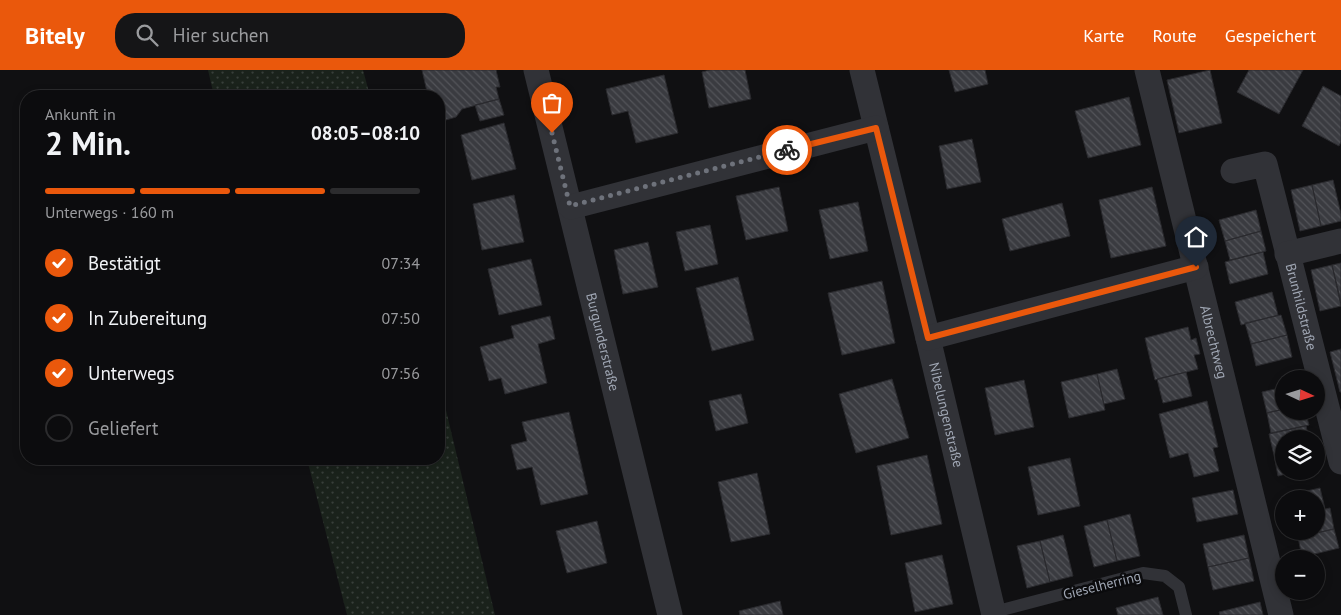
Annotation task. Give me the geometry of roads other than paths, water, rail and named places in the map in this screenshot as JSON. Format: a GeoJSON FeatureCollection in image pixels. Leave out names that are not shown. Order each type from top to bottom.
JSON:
{"type":"FeatureCollection","features":[{"type":"Feature","properties":{"kind":"street","name":"Burgunderstraße"},"geometry":{"type":"LineString","coordinates":[[536,70],[670,615]]}},
{"type":"Feature","properties":{"kind":"street","name":"Nibelungenstraße"},"geometry":{"type":"LineString","coordinates":[[862,70],[994,614]]}},
{"type":"Feature","properties":{"kind":"street","name":"Albrechtweg"},"geometry":{"type":"LineString","coordinates":[[1147,70],[1281,615]]}},
{"type":"Feature","properties":{"kind":"street"},"geometry":{"type":"LineString","coordinates":[[570,206],[876,128]]}},
{"type":"Feature","properties":{"kind":"street","name":"Brunhildstraße"},"geometry":{"type":"LineString","coordinates":[[1233,171],[1265,164],[1287,254],[1336,416],[1341,462]]}},
{"type":"Feature","properties":{"kind":"street","name":"Brunhildstraße"},"geometry":{"type":"LineString","coordinates":[[1287,254],[1341,241]]}},
{"type":"Feature","properties":{"kind":"street"},"geometry":{"type":"LineString","coordinates":[[928,338],[1196,267]]}},
{"type":"Feature","properties":{"kind":"lane","name":"Gieselherring"},"geometry":{"type":"LineString","coordinates":[[994,614],[1143,573],[1165,576],[1180,587],[1186,615]]}}]}
